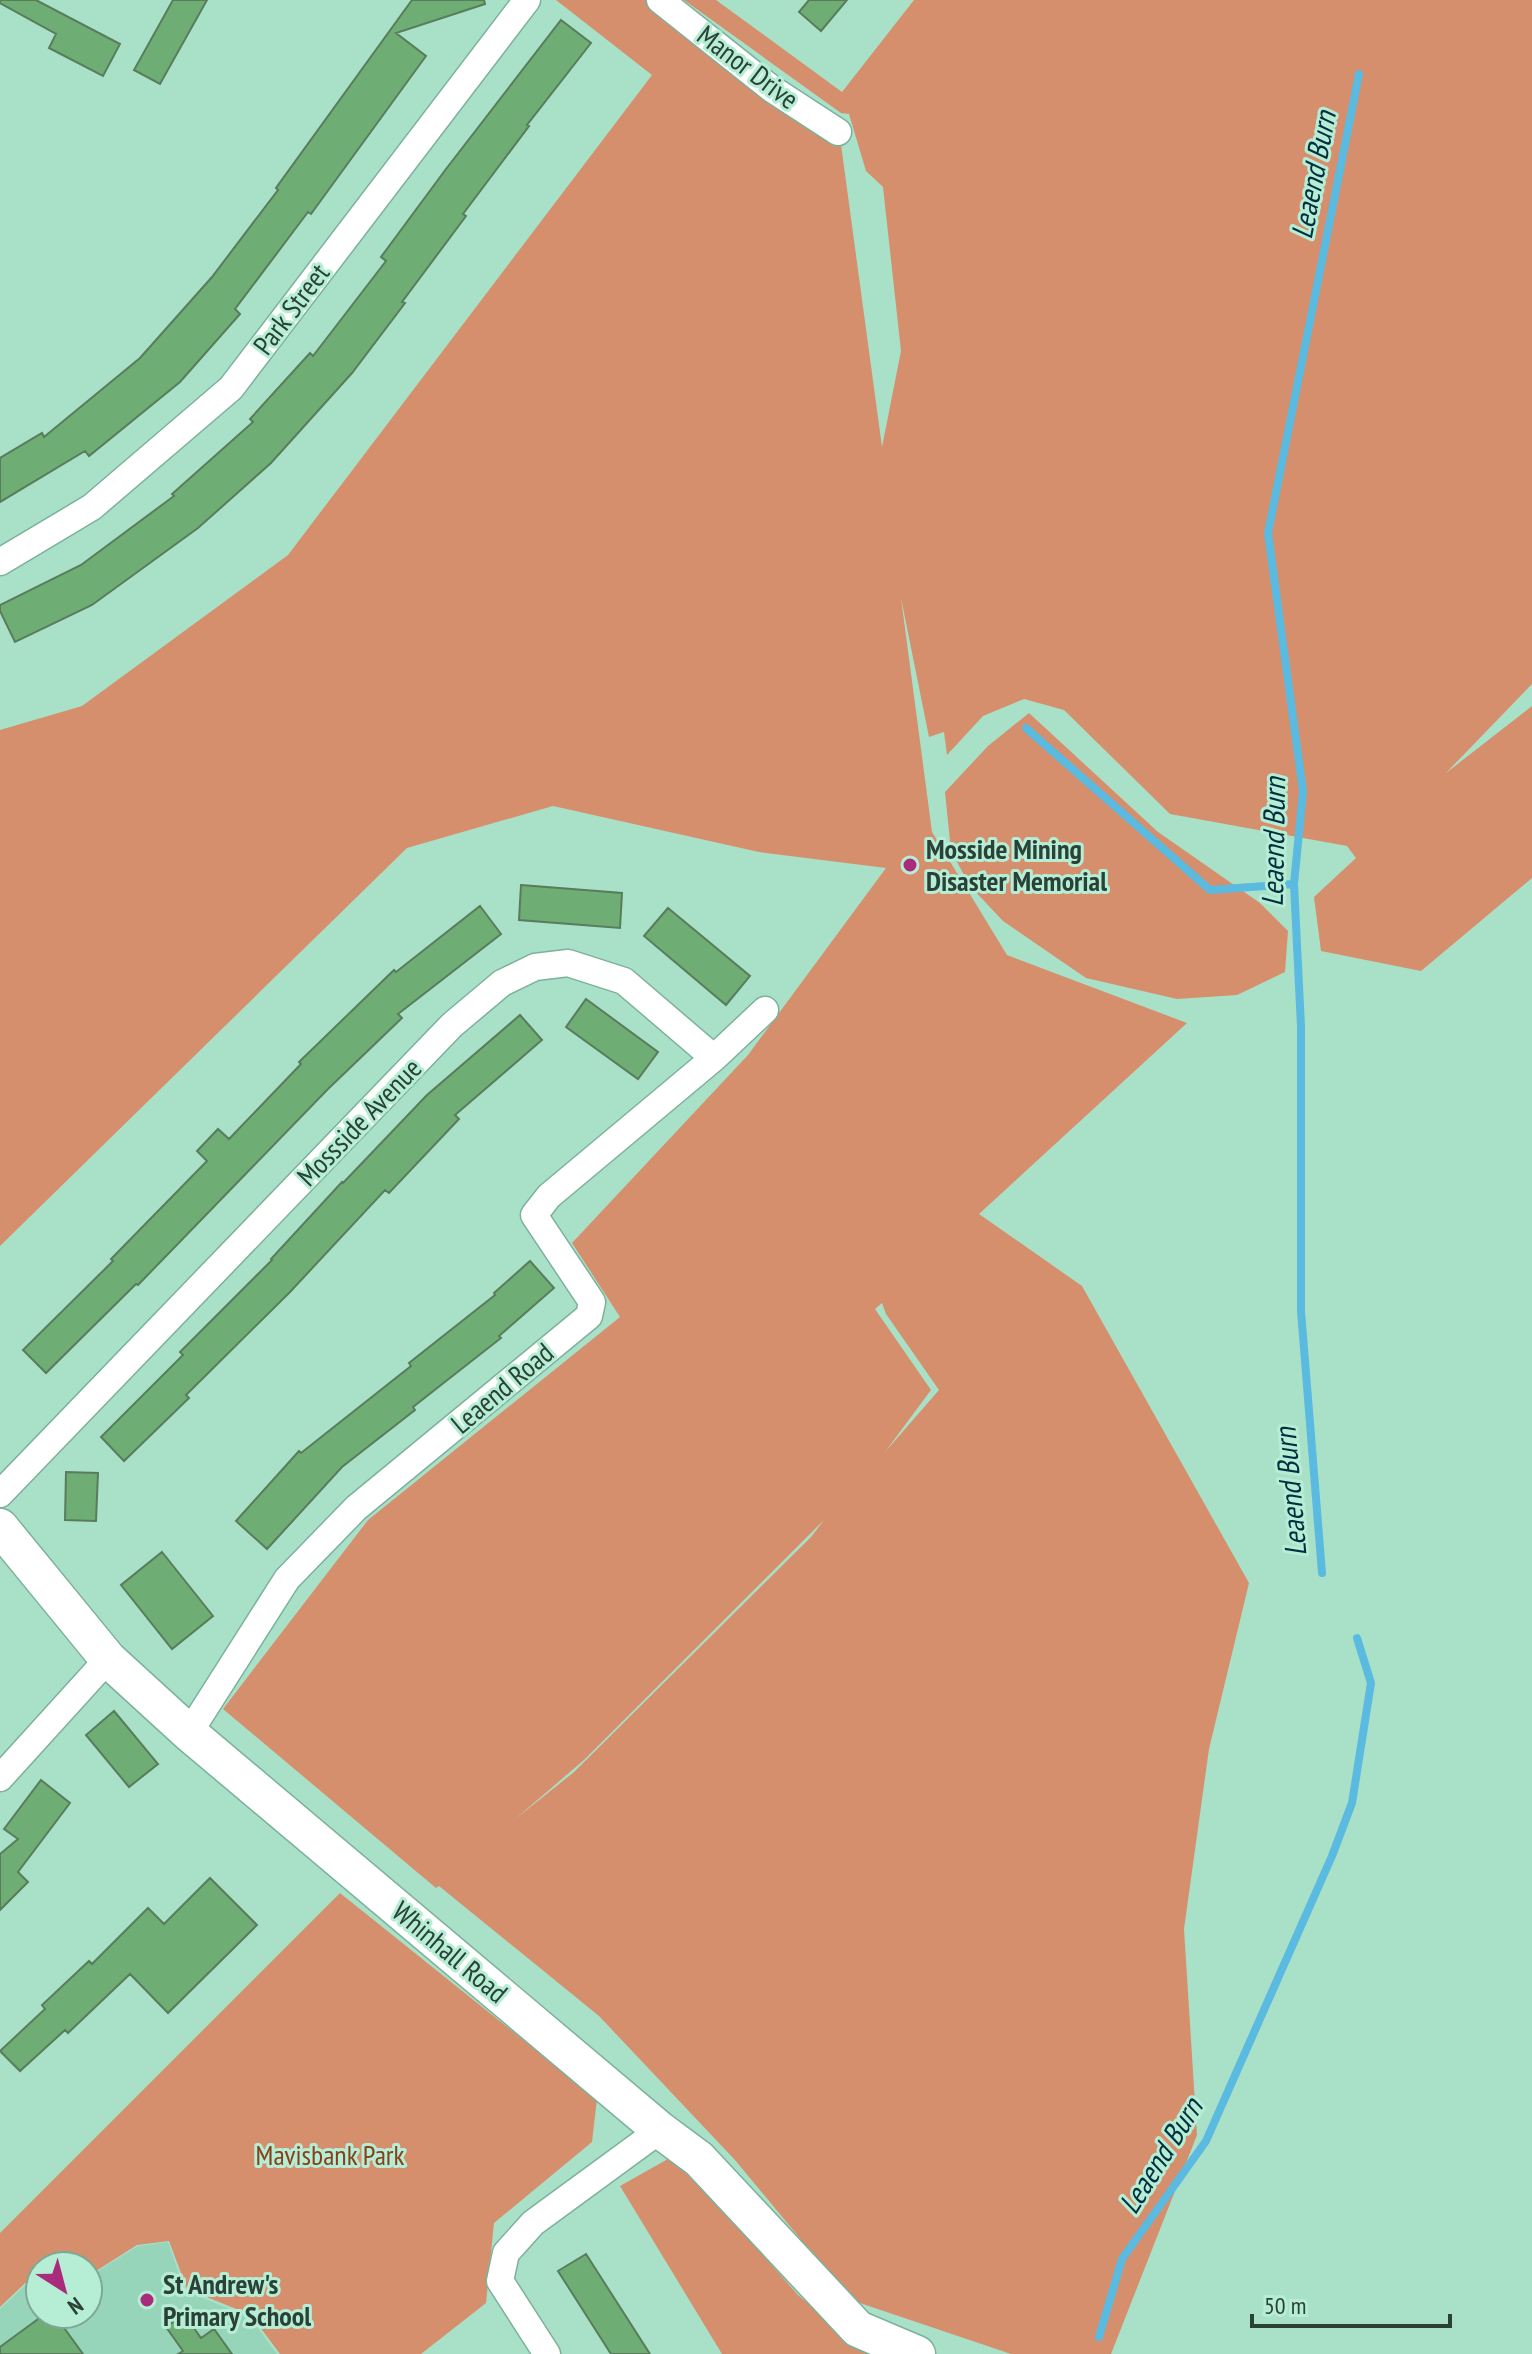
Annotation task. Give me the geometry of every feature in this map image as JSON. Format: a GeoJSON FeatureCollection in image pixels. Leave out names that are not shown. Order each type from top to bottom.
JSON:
{"type":"FeatureCollection","features":[{"type":"Feature","properties":{"kind":"street","name":"Park Street"},"geometry":{"type":"LineString","coordinates":[[0,562],[92,507],[231,388],[527,0]]}},
{"type":"Feature","properties":{"kind":"street","name":"Manor Drive"},"geometry":{"type":"LineString","coordinates":[[660,0],[772,89],[838,132]]}},
{"type":"Feature","properties":{"kind":"street","name":"Mossside Avenue"},"geometry":{"type":"LineString","coordinates":[[0,1494],[452,1025],[502,983],[535,967],[568,963],[596,970],[624,981],[714,1058]]}},
{"type":"Feature","properties":{"kind":"street"},"geometry":{"type":"LineString","coordinates":[[714,1058],[765,1010]]}},
{"type":"Feature","properties":{"kind":"street","name":"Leaend Road"},"geometry":{"type":"LineString","coordinates":[[189,1733],[287,1579],[356,1508],[589,1316],[592,1302],[534,1215],[549,1196],[714,1058]]}},
{"type":"Feature","properties":{"kind":"street","name":"Whinhall Road"},"geometry":{"type":"LineString","coordinates":[[0,1527],[108,1659],[189,1733],[660,2130],[699,2159],[858,2329],[917,2354]]}},
{"type":"Feature","properties":{"kind":"street"},"geometry":{"type":"LineString","coordinates":[[0,1778],[108,1659]]}},
{"type":"Feature","properties":{"kind":"street"},"geometry":{"type":"LineString","coordinates":[[547,2354],[500,2281],[506,2253],[533,2223],[660,2130]]}},
{"type":"Feature","properties":{"kind":"shaded area","name":"St Andrew's Primary School"},"geometry":{"type":"Polygon","coordinates":[[[168,2242],[185,2291],[250,2317],[277,2354],[0,2354],[0,2309],[24,2286],[24,2330],[104,2330],[104,2267],[138,2246],[168,2242]]]}},
{"type":"Feature","properties":{"kind":"green space"},"geometry":{"type":"Polygon","coordinates":[[[556,0],[646,0],[840,137],[882,447],[901,351],[883,187],[866,171],[849,114],[841,113],[684,0],[716,0],[842,92],[914,0],[1532,0],[1532,684],[1446,773],[1532,706],[1532,878],[1421,971],[1321,951],[1314,897],[1356,858],[1347,846],[1170,814],[1064,710],[1024,699],[983,716],[947,755],[944,732],[929,737],[901,598],[932,832],[1007,955],[1187,1023],[979,1214],[1082,1286],[1249,1583],[1209,1749],[1184,1929],[1197,2135],[1111,2354],[1011,2354],[851,2300],[735,2160],[599,2016],[439,1886],[436,1888],[223,1709],[368,1520],[620,1317],[572,1243],[748,1055],[886,868],[759,852],[553,806],[407,848],[0,1246],[0,730],[82,706],[288,555],[652,75],[556,0]],[[882,1303],[875,1309],[931,1390],[885,1452],[939,1390],[886,1314],[882,1303]],[[824,1520],[584,1760],[514,1820],[574,1772],[811,1537],[824,1520]]]}},
{"type":"Feature","properties":{"kind":"green space"},"geometry":{"type":"Polygon","coordinates":[[[1029,713],[1158,832],[1260,903],[1288,931],[1285,972],[1237,995],[1177,999],[1086,978],[1003,921],[970,886],[951,851],[945,792],[988,746],[1029,713]]]}},
{"type":"Feature","properties":{"kind":"green space","name":"Mavisbank Park"},"geometry":{"type":"Polygon","coordinates":[[[340,1893],[597,2099],[592,2142],[494,2223],[486,2303],[421,2354],[280,2354],[251,2315],[187,2289],[169,2241],[137,2245],[104,2266],[104,2250],[24,2250],[24,2284],[0,2307],[0,2233],[340,1893]]]}},
{"type":"Feature","properties":{"kind":"green space"},"geometry":{"type":"Polygon","coordinates":[[[675,2155],[798,2295],[869,2354],[722,2354],[620,2186],[675,2155]]]}},
{"type":"Feature","properties":{"kind":"building"},"geometry":{"type":"Polygon","coordinates":[[[0,0],[36,0],[120,44],[103,76],[49,48],[56,34],[0,3],[0,0]]]}},
{"type":"Feature","properties":{"kind":"building"},"geometry":{"type":"Polygon","coordinates":[[[173,0],[207,0],[160,84],[134,70],[173,0]]]}},
{"type":"Feature","properties":{"kind":"building"},"geometry":{"type":"Polygon","coordinates":[[[412,0],[484,0],[485,4],[396,33],[426,56],[311,214],[308,212],[235,309],[240,314],[180,382],[89,456],[85,451],[0,502],[0,458],[42,433],[44,437],[140,358],[212,277],[278,190],[276,188],[412,0]]]}},
{"type":"Feature","properties":{"kind":"building"},"geometry":{"type":"Polygon","coordinates":[[[809,0],[847,0],[821,31],[799,12],[809,0]]]}},
{"type":"Feature","properties":{"kind":"building"},"geometry":{"type":"Polygon","coordinates":[[[561,20],[591,43],[527,125],[463,214],[466,216],[402,302],[405,303],[352,373],[271,463],[198,528],[92,605],[15,642],[0,605],[81,565],[174,496],[172,494],[253,422],[250,419],[310,353],[313,356],[386,261],[381,257],[561,20]]]}},
{"type":"Feature","properties":{"kind":"building"},"geometry":{"type":"Polygon","coordinates":[[[521,885],[622,893],[620,928],[519,920],[521,885]]]}},
{"type":"Feature","properties":{"kind":"building"},"geometry":{"type":"Polygon","coordinates":[[[480,906],[501,934],[398,1014],[402,1018],[328,1089],[138,1285],[46,1373],[23,1350],[113,1261],[111,1259],[207,1161],[197,1151],[218,1129],[229,1139],[301,1064],[299,1062],[394,970],[396,972],[480,906]]]}},
{"type":"Feature","properties":{"kind":"building"},"geometry":{"type":"Polygon","coordinates":[[[668,908],[750,976],[726,1005],[644,936],[668,908]]]}},
{"type":"Feature","properties":{"kind":"building"},"geometry":{"type":"Polygon","coordinates":[[[586,999],[658,1052],[638,1079],[566,1027],[586,999]]]}},
{"type":"Feature","properties":{"kind":"building"},"geometry":{"type":"Polygon","coordinates":[[[520,1015],[542,1040],[455,1115],[459,1119],[389,1193],[385,1190],[290,1292],[186,1395],[189,1398],[124,1461],[101,1437],[183,1355],[180,1352],[272,1260],[427,1095],[520,1015]]]}},
{"type":"Feature","properties":{"kind":"building"},"geometry":{"type":"Polygon","coordinates":[[[530,1261],[554,1288],[499,1336],[501,1338],[342,1467],[267,1549],[236,1521],[299,1451],[301,1453],[411,1366],[409,1363],[495,1295],[530,1261]]]}},
{"type":"Feature","properties":{"kind":"building"},"geometry":{"type":"Polygon","coordinates":[[[66,1472],[98,1473],[96,1521],[65,1520],[66,1472]]]}},
{"type":"Feature","properties":{"kind":"building"},"geometry":{"type":"Polygon","coordinates":[[[162,1552],[213,1616],[172,1649],[121,1585],[162,1552]]]}},
{"type":"Feature","properties":{"kind":"building"},"geometry":{"type":"Polygon","coordinates":[[[114,1711],[158,1764],[129,1787],[86,1735],[114,1711]]]}},
{"type":"Feature","properties":{"kind":"building"},"geometry":{"type":"Polygon","coordinates":[[[41,1780],[70,1803],[18,1872],[28,1882],[0,1910],[0,1854],[18,1839],[4,1829],[41,1780]]]}},
{"type":"Feature","properties":{"kind":"building"},"geometry":{"type":"Polygon","coordinates":[[[210,1878],[257,1925],[168,2013],[130,1974],[68,2033],[65,2030],[20,2071],[0,2051],[45,2009],[42,2005],[89,1961],[92,1964],[148,1908],[164,1924],[210,1878]]]}},
{"type":"Feature","properties":{"kind":"building"},"geometry":{"type":"Polygon","coordinates":[[[586,2254],[650,2354],[611,2354],[558,2271],[586,2254]]]}},
{"type":"Feature","properties":{"kind":"building"},"geometry":{"type":"Polygon","coordinates":[[[184,2314],[201,2338],[214,2329],[232,2354],[178,2354],[183,2351],[166,2327],[184,2314]]]}},
{"type":"Feature","properties":{"kind":"building"},"geometry":{"type":"Polygon","coordinates":[[[24,2329],[66,2330],[83,2354],[0,2354],[0,2347],[24,2329]]]}},
{"type":"Feature","properties":{"kind":"waterway","name":"Leaend Burn"},"geometry":{"type":"LineString","coordinates":[[1322,1573],[1301,1311],[1301,1026],[1294,884],[1303,791],[1268,533],[1359,74]]}},
{"type":"Feature","properties":{"kind":"waterway"},"geometry":{"type":"LineString","coordinates":[[1026,728],[1210,890],[1294,884]]}},
{"type":"Feature","properties":{"kind":"waterway","name":"Leaend Burn"},"geometry":{"type":"LineString","coordinates":[[1099,2337],[1122,2259],[1206,2141],[1332,1856],[1352,1803],[1371,1683],[1357,1638]]}},
{"type":"Feature","properties":{"kind":"place","name":"Mosside Mining Disaster Memorial"},"geometry":{"type":"Point","coordinates":[910,865]}},
{"type":"Feature","properties":{"kind":"place","name":"St Andrew's Primary School"},"geometry":{"type":"Point","coordinates":[147,2300]}}]}
